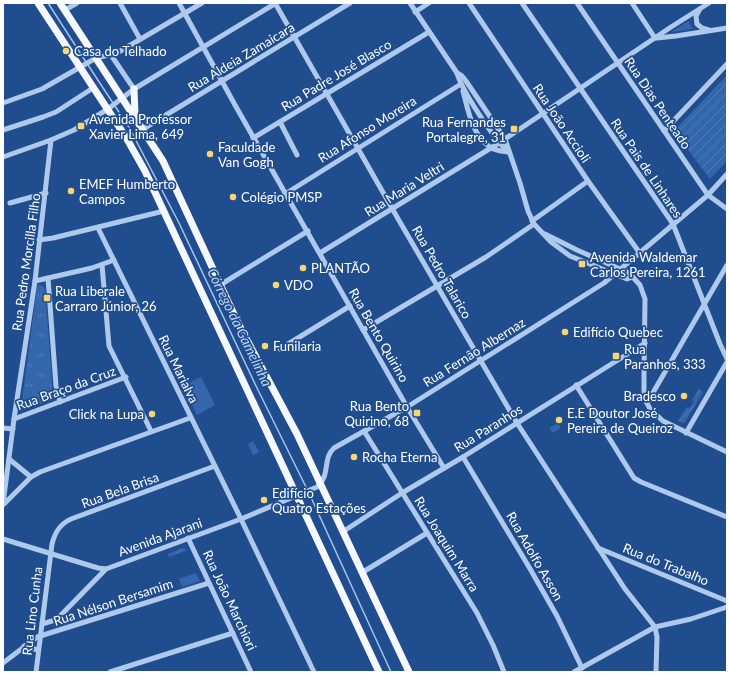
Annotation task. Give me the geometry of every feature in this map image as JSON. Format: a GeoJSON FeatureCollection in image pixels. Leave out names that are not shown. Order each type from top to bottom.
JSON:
{"type":"FeatureCollection","features":[{"type":"Feature","properties":{"kind":"main road"},"geometry":{"type":"LineString","coordinates":[[38,3],[81,66],[93,88],[109,108],[145,171],[379,672]]}},
{"type":"Feature","properties":{"kind":"main road"},"geometry":{"type":"LineString","coordinates":[[60,3],[121,99],[143,129],[163,161],[238,323],[297,434],[344,531],[409,672]]}},
{"type":"Feature","properties":{"kind":"main road"},"geometry":{"type":"LineString","coordinates":[[134,90],[135,118]]}},
{"type":"Feature","properties":{"kind":"street"},"geometry":{"type":"LineString","coordinates":[[65,10],[77,3]]}},
{"type":"Feature","properties":{"kind":"street"},"geometry":{"type":"LineString","coordinates":[[120,3],[140,39]]}},
{"type":"Feature","properties":{"kind":"street","name":"Rua Bento Quirino"},"geometry":{"type":"LineString","coordinates":[[179,3],[253,138],[308,231],[407,407],[444,468]]}},
{"type":"Feature","properties":{"kind":"street"},"geometry":{"type":"LineString","coordinates":[[3,103],[42,89],[95,58],[111,55],[202,3]]}},
{"type":"Feature","properties":{"kind":"street"},"geometry":{"type":"LineString","coordinates":[[3,157],[74,130],[134,90],[276,3]]}},
{"type":"Feature","properties":{"kind":"street","name":"Rua Pedro Talarico"},"geometry":{"type":"LineString","coordinates":[[276,3],[393,210],[517,423],[597,548],[625,589],[655,628]]}},
{"type":"Feature","properties":{"kind":"street","name":"Rua Aldeia Zamaicara"},"geometry":{"type":"LineString","coordinates":[[143,129],[350,3]]}},
{"type":"Feature","properties":{"kind":"street"},"geometry":{"type":"LineString","coordinates":[[410,3],[457,73],[473,126],[484,142],[491,148],[509,152]]}},
{"type":"Feature","properties":{"kind":"street"},"geometry":{"type":"LineString","coordinates":[[415,12],[429,3]]}},
{"type":"Feature","properties":{"kind":"street","name":"Rua João Accioli"},"geometry":{"type":"LineString","coordinates":[[469,3],[588,182],[639,252]]}},
{"type":"Feature","properties":{"kind":"street","name":"Rua Pais de Linhares"},"geometry":{"type":"LineString","coordinates":[[522,3],[673,224],[704,305],[727,359]]}},
{"type":"Feature","properties":{"kind":"street","name":"Rua Dias Penteado"},"geometry":{"type":"LineString","coordinates":[[577,3],[708,194],[727,209]]}},
{"type":"Feature","properties":{"kind":"street"},"geometry":{"type":"LineString","coordinates":[[632,3],[655,38],[727,28]]}},
{"type":"Feature","properties":{"kind":"street","name":"Rua Maria Veltri"},"geometry":{"type":"LineString","coordinates":[[320,253],[393,210],[499,143],[709,3]]}},
{"type":"Feature","properties":{"kind":"street"},"geometry":{"type":"LineString","coordinates":[[700,9],[696,16],[697,24],[710,31]]}},
{"type":"Feature","properties":{"kind":"street"},"geometry":{"type":"LineString","coordinates":[[671,27],[671,33],[676,36]]}},
{"type":"Feature","properties":{"kind":"street","name":"Rua Padre José Blasco"},"geometry":{"type":"LineString","coordinates":[[253,138],[429,32]]}},
{"type":"Feature","properties":{"kind":"street"},"geometry":{"type":"LineString","coordinates":[[111,55],[134,90]]}},
{"type":"Feature","properties":{"kind":"street"},"geometry":{"type":"LineString","coordinates":[[664,131],[727,64]]}},
{"type":"Feature","properties":{"kind":"street"},"geometry":{"type":"LineString","coordinates":[[719,72],[727,74]]}},
{"type":"Feature","properties":{"kind":"street"},"geometry":{"type":"LineString","coordinates":[[457,73],[466,81],[505,139],[533,222],[551,242],[570,256],[626,279],[633,277]]}},
{"type":"Feature","properties":{"kind":"street"},"geometry":{"type":"LineString","coordinates":[[461,84],[499,143],[509,152]]}},
{"type":"Feature","properties":{"kind":"street","name":"Rua Afonso Moreira"},"geometry":{"type":"LineString","coordinates":[[285,194],[461,84]]}},
{"type":"Feature","properties":{"kind":"street"},"geometry":{"type":"LineString","coordinates":[[3,130],[52,113],[93,88]]}},
{"type":"Feature","properties":{"kind":"street"},"geometry":{"type":"LineString","coordinates":[[280,122],[298,155]]}},
{"type":"Feature","properties":{"kind":"street","name":"Rua Pedro Morcilla Filho"},"geometry":{"type":"LineString","coordinates":[[3,504],[35,281],[51,140]]}},
{"type":"Feature","properties":{"kind":"street","name":"Rua Fernão Albernaz"},"geometry":{"type":"LineString","coordinates":[[321,484],[326,473],[328,455],[331,451],[407,407],[604,283],[708,194],[727,174]]}},
{"type":"Feature","properties":{"kind":"street"},"geometry":{"type":"LineString","coordinates":[[363,330],[486,256],[588,182]]}},
{"type":"Feature","properties":{"kind":"street"},"geometry":{"type":"LineString","coordinates":[[10,203],[46,193]]}},
{"type":"Feature","properties":{"kind":"street"},"geometry":{"type":"LineString","coordinates":[[40,240],[98,228],[164,211]]}},
{"type":"Feature","properties":{"kind":"street","name":"Rua Marialva"},"geometry":{"type":"LineString","coordinates":[[98,228],[190,418],[241,519],[314,672]]}},
{"type":"Feature","properties":{"kind":"street"},"geometry":{"type":"LineString","coordinates":[[220,285],[308,231]]}},
{"type":"Feature","properties":{"kind":"street"},"geometry":{"type":"LineString","coordinates":[[545,234],[577,250],[621,268],[629,273],[640,285],[645,299],[644,391],[650,409],[663,421],[727,452]]}},
{"type":"Feature","properties":{"kind":"street"},"geometry":{"type":"LineString","coordinates":[[35,281],[92,268],[114,260]]}},
{"type":"Feature","properties":{"kind":"street"},"geometry":{"type":"LineString","coordinates":[[102,265],[108,342],[151,431]]}},
{"type":"Feature","properties":{"kind":"street"},"geometry":{"type":"LineString","coordinates":[[647,403],[727,265]]}},
{"type":"Feature","properties":{"kind":"street"},"geometry":{"type":"LineString","coordinates":[[602,269],[604,283]]}},
{"type":"Feature","properties":{"kind":"street"},"geometry":{"type":"LineString","coordinates":[[48,278],[56,386],[60,402]]}},
{"type":"Feature","properties":{"kind":"street"},"geometry":{"type":"LineString","coordinates":[[280,349],[350,306]]}},
{"type":"Feature","properties":{"kind":"street","name":"Rua Paranhos"},"geometry":{"type":"LineString","coordinates":[[344,531],[402,493],[463,457],[645,343]]}},
{"type":"Feature","properties":{"kind":"street"},"geometry":{"type":"LineString","coordinates":[[686,433],[727,362]]}},
{"type":"Feature","properties":{"kind":"street","name":"Rua Braço da Cruz"},"geometry":{"type":"LineString","coordinates":[[14,419],[126,377]]}},
{"type":"Feature","properties":{"kind":"street"},"geometry":{"type":"LineString","coordinates":[[576,385],[634,478],[727,517]]}},
{"type":"Feature","properties":{"kind":"street"},"geometry":{"type":"LineString","coordinates":[[3,504],[30,477],[40,472],[190,418]]}},
{"type":"Feature","properties":{"kind":"street","name":"Rua Braço da Cruz"},"geometry":{"type":"LineString","coordinates":[[3,428],[13,429]]}},
{"type":"Feature","properties":{"kind":"street","name":"Rua Joaquim Marra"},"geometry":{"type":"LineString","coordinates":[[364,431],[487,632],[504,672]]}},
{"type":"Feature","properties":{"kind":"street","name":"Rua Adolfo Asson"},"geometry":{"type":"LineString","coordinates":[[463,457],[557,616],[582,668]]}},
{"type":"Feature","properties":{"kind":"street"},"geometry":{"type":"LineString","coordinates":[[9,459],[30,477]]}},
{"type":"Feature","properties":{"kind":"street","name":"Rua Bela Brisa"},"geometry":{"type":"LineString","coordinates":[[51,553],[56,531],[66,522],[215,466]]}},
{"type":"Feature","properties":{"kind":"street","name":"Avenida Ajarani"},"geometry":{"type":"LineString","coordinates":[[3,539],[98,568],[106,569],[241,519],[321,484]]}},
{"type":"Feature","properties":{"kind":"street"},"geometry":{"type":"LineString","coordinates":[[363,572],[427,533]]}},
{"type":"Feature","properties":{"kind":"street","name":"Rua João Marchiori"},"geometry":{"type":"LineString","coordinates":[[188,538],[251,672]]}},
{"type":"Feature","properties":{"kind":"street","name":"Rua do Trabalho"},"geometry":{"type":"LineString","coordinates":[[597,548],[727,601]]}},
{"type":"Feature","properties":{"kind":"street","name":"Rua Lino Cunha"},"geometry":{"type":"LineString","coordinates":[[36,672],[51,553]]}},
{"type":"Feature","properties":{"kind":"street"},"geometry":{"type":"LineString","coordinates":[[42,624],[55,620],[60,616],[106,569]]}},
{"type":"Feature","properties":{"kind":"street","name":"Rua Nélson Bersamim"},"geometry":{"type":"LineString","coordinates":[[3,663],[34,638],[209,583]]}},
{"type":"Feature","properties":{"kind":"street"},"geometry":{"type":"LineString","coordinates":[[574,672],[655,628],[727,608]]}},
{"type":"Feature","properties":{"kind":"street"},"geometry":{"type":"LineString","coordinates":[[655,628],[657,637],[656,672]]}},
{"type":"Feature","properties":{"kind":"street"},"geometry":{"type":"LineString","coordinates":[[110,672],[233,633]]}},
{"type":"Feature","properties":{"kind":"street"},"geometry":{"type":"LineString","coordinates":[[24,646],[38,650]]}},
{"type":"Feature","properties":{"kind":"green space"},"geometry":{"type":"Polygon","coordinates":[[[689,21],[693,29],[671,32],[689,21]]]}},
{"type":"Feature","properties":{"kind":"green space"},"geometry":{"type":"Polygon","coordinates":[[[725,77],[727,77],[727,161],[710,179],[674,131],[725,77]]]}},
{"type":"Feature","properties":{"kind":"green space"},"geometry":{"type":"Polygon","coordinates":[[[39,284],[45,288],[53,396],[50,401],[29,408],[24,406],[22,401],[37,287],[39,284]]]}},
{"type":"Feature","properties":{"kind":"green space"},"geometry":{"type":"Polygon","coordinates":[[[201,377],[215,405],[197,415],[183,386],[201,377]]]}},
{"type":"Feature","properties":{"kind":"green space"},"geometry":{"type":"Polygon","coordinates":[[[699,389],[703,392],[685,422],[683,423],[678,421],[687,407],[689,408],[694,402],[692,400],[699,389]]]}},
{"type":"Feature","properties":{"kind":"green space"},"geometry":{"type":"Polygon","coordinates":[[[558,423],[561,428],[553,433],[549,428],[558,423]]]}},
{"type":"Feature","properties":{"kind":"green space"},"geometry":{"type":"Polygon","coordinates":[[[253,441],[259,452],[253,455],[248,444],[253,441]]]}},
{"type":"Feature","properties":{"kind":"green space"},"geometry":{"type":"Polygon","coordinates":[[[183,548],[188,550],[169,557],[168,554],[183,548]]]}},
{"type":"Feature","properties":{"kind":"green space"},"geometry":{"type":"Polygon","coordinates":[[[196,573],[200,581],[182,587],[179,579],[196,573]]]}},
{"type":"Feature","properties":{"kind":"waterway","name":"Córrego da Gamelinha"},"geometry":{"type":"LineString","coordinates":[[48,3],[86,62]]}},
{"type":"Feature","properties":{"kind":"waterway","name":"Córrego da Gamelinha"},"geometry":{"type":"LineString","coordinates":[[88,65],[130,129],[179,223],[257,388],[307,489]]}},
{"type":"Feature","properties":{"kind":"waterway","name":"Córrego da Gamelinha"},"geometry":{"type":"LineString","coordinates":[[309,493],[391,672]]}},
{"type":"Feature","properties":{"kind":"place","name":"Casa do Telhado"},"geometry":{"type":"Point","coordinates":[66,51]}},
{"type":"Feature","properties":{"kind":"place","name":"Avenida Professor Xavier Lima, 649"},"geometry":{"type":"Point","coordinates":[81,126]}},
{"type":"Feature","properties":{"kind":"place","name":"Rua Fernandes Portalegre, 31"},"geometry":{"type":"Point","coordinates":[514,129]}},
{"type":"Feature","properties":{"kind":"place","name":"Faculdade Van Gogh"},"geometry":{"type":"Point","coordinates":[210,154]}},
{"type":"Feature","properties":{"kind":"place","name":"EMEF Humberto Campos"},"geometry":{"type":"Point","coordinates":[71,191]}},
{"type":"Feature","properties":{"kind":"place","name":"Colégio PMSP"},"geometry":{"type":"Point","coordinates":[233,197]}},
{"type":"Feature","properties":{"kind":"place","name":"Avenida Waldemar Carlos Pereira, 1261"},"geometry":{"type":"Point","coordinates":[582,264]}},
{"type":"Feature","properties":{"kind":"place","name":"PLANTÃO"},"geometry":{"type":"Point","coordinates":[303,268]}},
{"type":"Feature","properties":{"kind":"place","name":"VDO"},"geometry":{"type":"Point","coordinates":[276,285]}},
{"type":"Feature","properties":{"kind":"place","name":"Rua Liberale Carraro Júnior, 26"},"geometry":{"type":"Point","coordinates":[47,298]}},
{"type":"Feature","properties":{"kind":"place","name":"Edifício Quebec"},"geometry":{"type":"Point","coordinates":[565,332]}},
{"type":"Feature","properties":{"kind":"place","name":"Funilaria"},"geometry":{"type":"Point","coordinates":[265,346]}},
{"type":"Feature","properties":{"kind":"place","name":"Rua Paranhos, 333"},"geometry":{"type":"Point","coordinates":[616,356]}},
{"type":"Feature","properties":{"kind":"place","name":"Bradesco"},"geometry":{"type":"Point","coordinates":[684,396]}},
{"type":"Feature","properties":{"kind":"place","name":"Rua Bento Quirino, 68"},"geometry":{"type":"Point","coordinates":[417,413]}},
{"type":"Feature","properties":{"kind":"place","name":"Click na Lupa"},"geometry":{"type":"Point","coordinates":[152,414]}},
{"type":"Feature","properties":{"kind":"place","name":"E.E Doutor José Pereira de Queiroz"},"geometry":{"type":"Point","coordinates":[559,420]}},
{"type":"Feature","properties":{"kind":"place","name":"Rocha Eterna"},"geometry":{"type":"Point","coordinates":[354,457]}},
{"type":"Feature","properties":{"kind":"place","name":"Edifício Quatro Estações"},"geometry":{"type":"Point","coordinates":[264,500]}}]}
